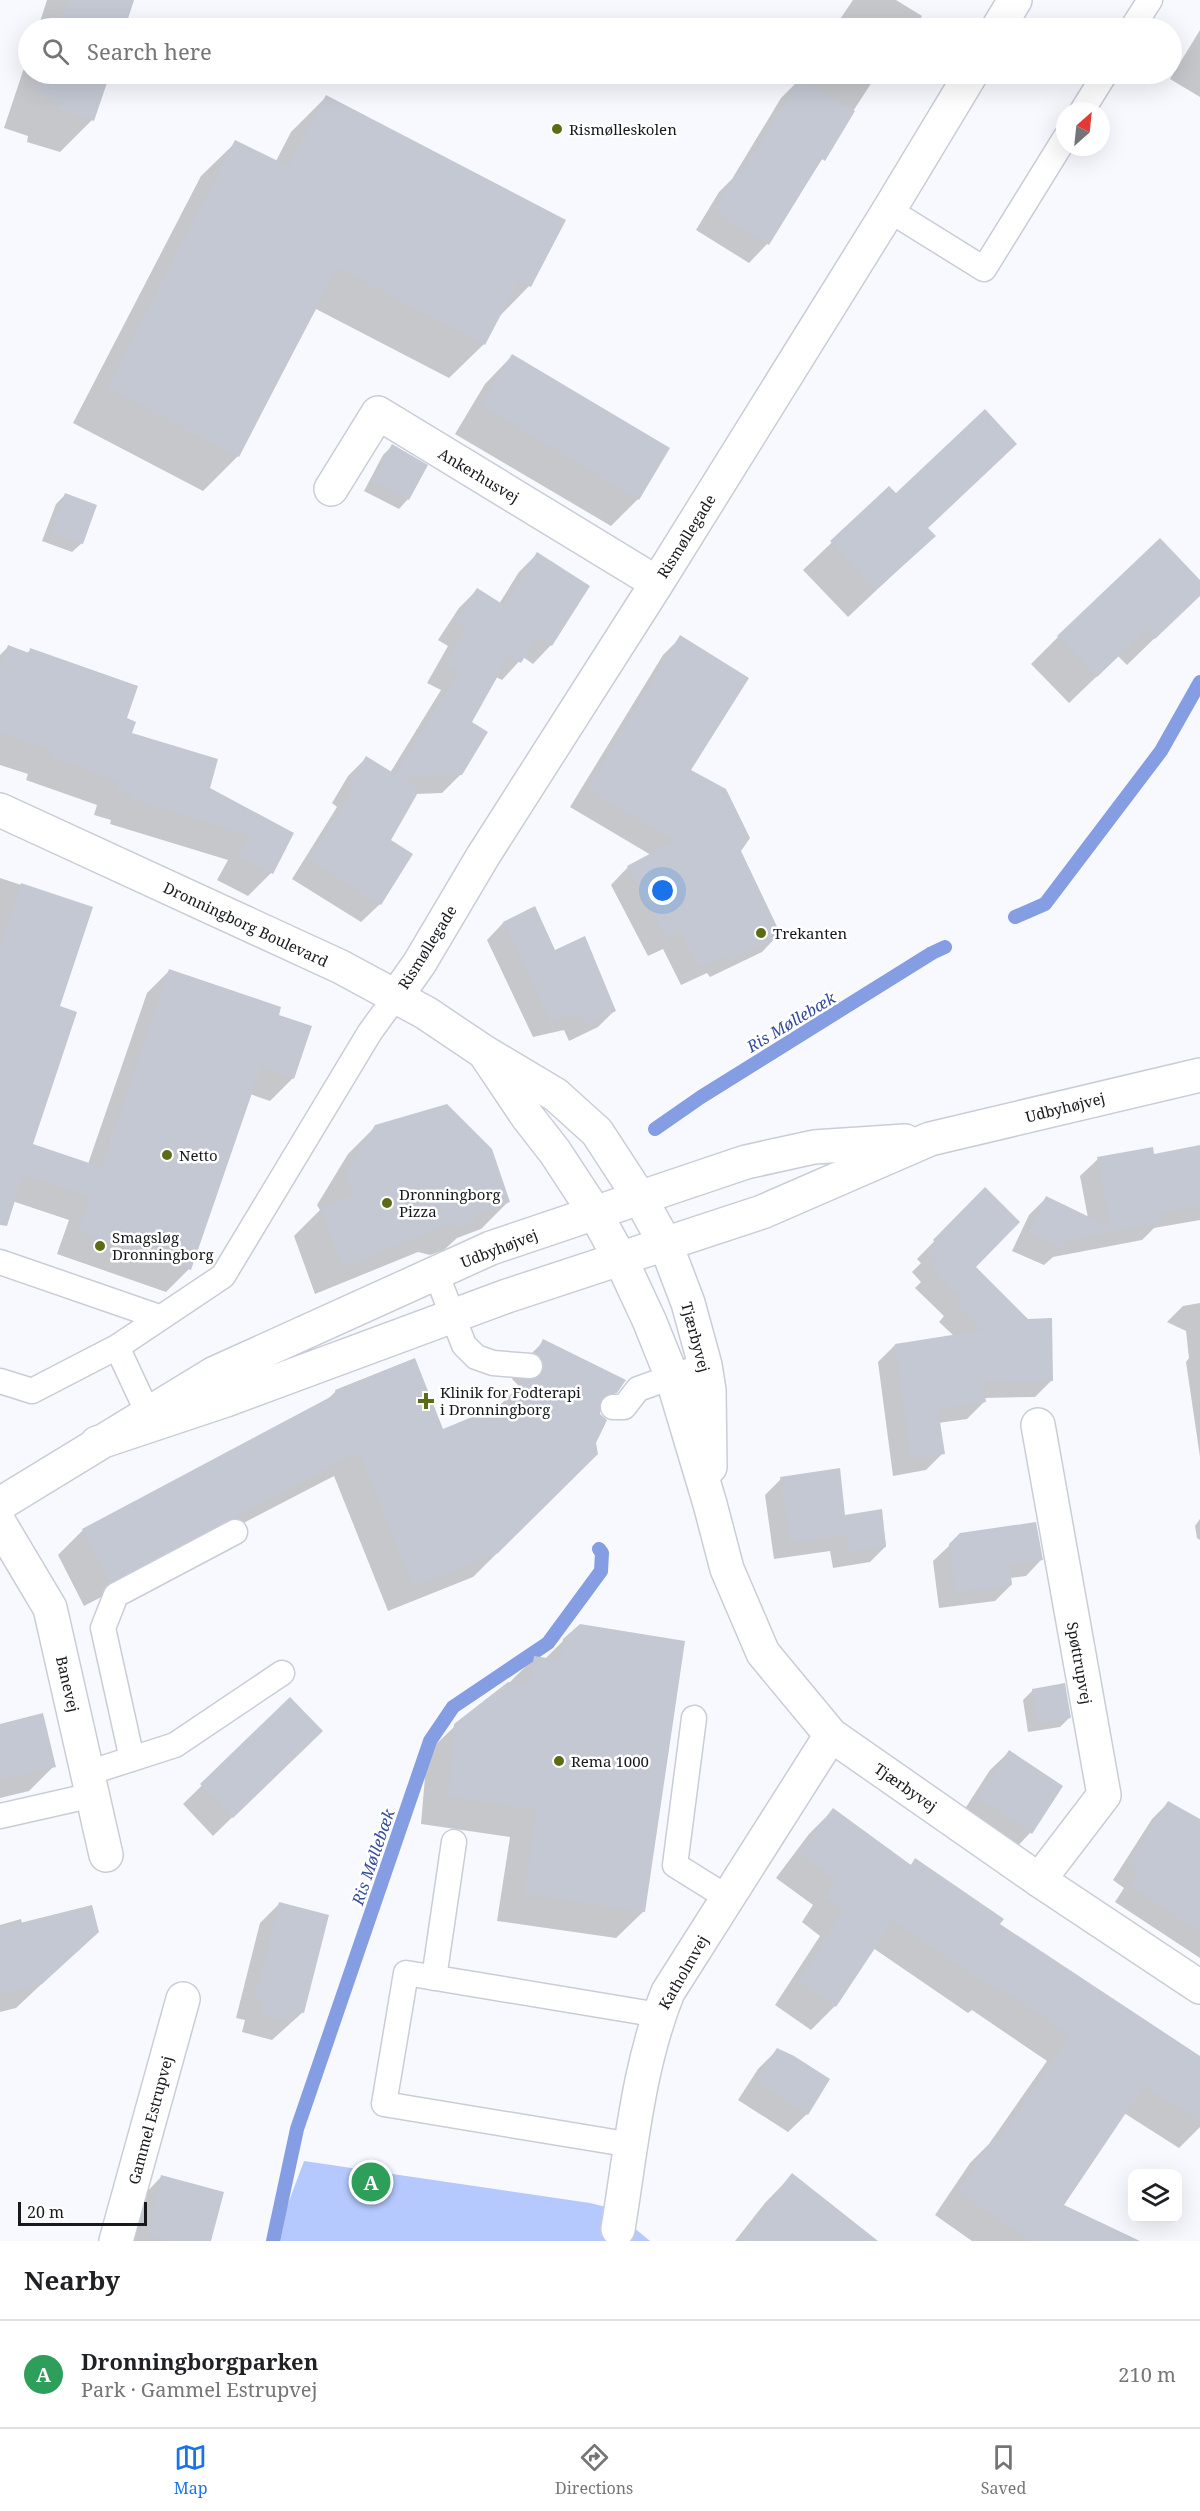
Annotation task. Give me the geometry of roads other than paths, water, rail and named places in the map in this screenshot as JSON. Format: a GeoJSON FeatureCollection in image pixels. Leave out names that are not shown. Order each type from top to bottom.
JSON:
{"type":"FeatureCollection","features":[{"type":"Feature","properties":{"kind":"street"},"geometry":{"type":"LineString","coordinates":[[1004,18],[1015,0]]}},
{"type":"Feature","properties":{"kind":"street","name":"Rismøllegade"},"geometry":{"type":"LineString","coordinates":[[397,995],[419,964],[483,856],[657,583],[965,84]]}},
{"type":"Feature","properties":{"kind":"street","name":"Ankerhusvej"},"geometry":{"type":"LineString","coordinates":[[332,489],[378,413],[657,583]]}},
{"type":"Feature","properties":{"kind":"street","name":"Dronningborg Boulevard"},"geometry":{"type":"LineString","coordinates":[[0,810],[397,995],[484,1052],[556,1095],[597,1132],[640,1197]]}},
{"type":"Feature","properties":{"kind":"street","name":"Dronningborg Boulevard"},"geometry":{"type":"LineString","coordinates":[[484,1052],[527,1116],[555,1152],[595,1213],[621,1260]]}},
{"type":"Feature","properties":{"kind":"street","name":"Udbyhøjvej"},"geometry":{"type":"LineString","coordinates":[[151,1418],[213,1374],[491,1248],[746,1162],[814,1147],[930,1139],[1200,1075]]}},
{"type":"Feature","properties":{"kind":"street","name":"Udbyhøjvej"},"geometry":{"type":"LineString","coordinates":[[0,1504],[97,1443],[151,1418],[762,1212],[930,1139]]}},
{"type":"Feature","properties":{"kind":"street","name":"Tjærbyvej"},"geometry":{"type":"LineString","coordinates":[[640,1197],[666,1245],[688,1303],[705,1365],[709,1390],[710,1504]]}},
{"type":"Feature","properties":{"kind":"street","name":"Tjærbyvej"},"geometry":{"type":"LineString","coordinates":[[621,1260],[672,1377],[727,1569],[764,1653],[831,1735],[1039,1880],[1200,1987]]}},
{"type":"Feature","properties":{"kind":"street","name":"Spøttrupvej"},"geometry":{"type":"LineString","coordinates":[[1038,1425],[1104,1795],[1039,1880]]}},
{"type":"Feature","properties":{"kind":"street","name":"Banevej"},"geometry":{"type":"LineString","coordinates":[[0,1524],[50,1608],[106,1855]]}},
{"type":"Feature","properties":{"kind":"street","name":"Katholmvej"},"geometry":{"type":"LineString","coordinates":[[617,2235],[645,2068],[659,2015],[668,1992],[831,1735]]}},
{"type":"Feature","properties":{"kind":"street","name":"Gammel Estrupvej"},"geometry":{"type":"LineString","coordinates":[[116,2241],[183,2000]]}},
{"type":"Feature","properties":{"kind":"lane"},"geometry":{"type":"LineString","coordinates":[[1138,18],[1150,0]]}},
{"type":"Feature","properties":{"kind":"lane"},"geometry":{"type":"LineString","coordinates":[[1088,102],[1099,84]]}},
{"type":"Feature","properties":{"kind":"lane"},"geometry":{"type":"LineString","coordinates":[[889,210],[984,269],[1056,153]]}},
{"type":"Feature","properties":{"kind":"lane"},"geometry":{"type":"LineString","coordinates":[[0,1381],[32,1391],[117,1347],[223,1276],[370,1032],[397,995]]}},
{"type":"Feature","properties":{"kind":"lane"},"geometry":{"type":"LineString","coordinates":[[0,1262],[159,1317]]}},
{"type":"Feature","properties":{"kind":"lane"},"geometry":{"type":"LineString","coordinates":[[436,1273],[464,1345],[476,1357],[493,1363],[530,1366]]}},
{"type":"Feature","properties":{"kind":"lane"},"geometry":{"type":"LineString","coordinates":[[117,1347],[151,1418]]}},
{"type":"Feature","properties":{"kind":"lane"},"geometry":{"type":"LineString","coordinates":[[613,1407],[624,1407],[638,1389],[705,1365]]}},
{"type":"Feature","properties":{"kind":"lane"},"geometry":{"type":"LineString","coordinates":[[132,1759],[103,1628],[116,1594],[235,1532]]}},
{"type":"Feature","properties":{"kind":"lane"},"geometry":{"type":"LineString","coordinates":[[0,1816],[90,1784],[132,1759],[175,1745],[282,1673]]}},
{"type":"Feature","properties":{"kind":"lane"},"geometry":{"type":"LineString","coordinates":[[694,1718],[675,1865],[728,1898]]}},
{"type":"Feature","properties":{"kind":"lane"},"geometry":{"type":"LineString","coordinates":[[434,1978],[454,1842]]}},
{"type":"Feature","properties":{"kind":"lane"},"geometry":{"type":"LineString","coordinates":[[632,2145],[384,2104],[406,1973],[659,2015]]}},
{"type":"Feature","properties":{"kind":"waterway","name":"Ris Møllebæk"},"geometry":{"type":"LineString","coordinates":[[1015,917],[1045,904],[1161,751],[1200,682]]}},
{"type":"Feature","properties":{"kind":"waterway","name":"Ris Møllebæk"},"geometry":{"type":"LineString","coordinates":[[655,1129],[701,1097],[945,947]]}},
{"type":"Feature","properties":{"kind":"waterway","name":"Ris Møllebæk"},"geometry":{"type":"LineString","coordinates":[[273,2241],[297,2129],[430,1741],[453,1707],[548,1643],[601,1571],[602,1553],[599,1549]]}},
{"type":"Feature","properties":{"kind":"place","name":"Rismølleskolen"},"geometry":{"type":"Point","coordinates":[557,129]}},
{"type":"Feature","properties":{"kind":"place","name":"Trekanten"},"geometry":{"type":"Point","coordinates":[761,933]}},
{"type":"Feature","properties":{"kind":"place","name":"Netto"},"geometry":{"type":"Point","coordinates":[167,1155]}},
{"type":"Feature","properties":{"kind":"place","name":"Dronningborg Pizza"},"geometry":{"type":"Point","coordinates":[387,1203]}},
{"type":"Feature","properties":{"kind":"place","name":"Smagsløg Dronningborg"},"geometry":{"type":"Point","coordinates":[100,1246]}},
{"type":"Feature","properties":{"kind":"place","name":"Klinik for Fodterapi i Dronningborg"},"geometry":{"type":"Point","coordinates":[426,1401]}},
{"type":"Feature","properties":{"kind":"place","name":"Rema 1000"},"geometry":{"type":"Point","coordinates":[559,1761]}},
{"type":"Feature","properties":{"kind":"place","name":"Dronningborgparken"},"geometry":{"type":"Point","coordinates":[371,2182]}}]}
